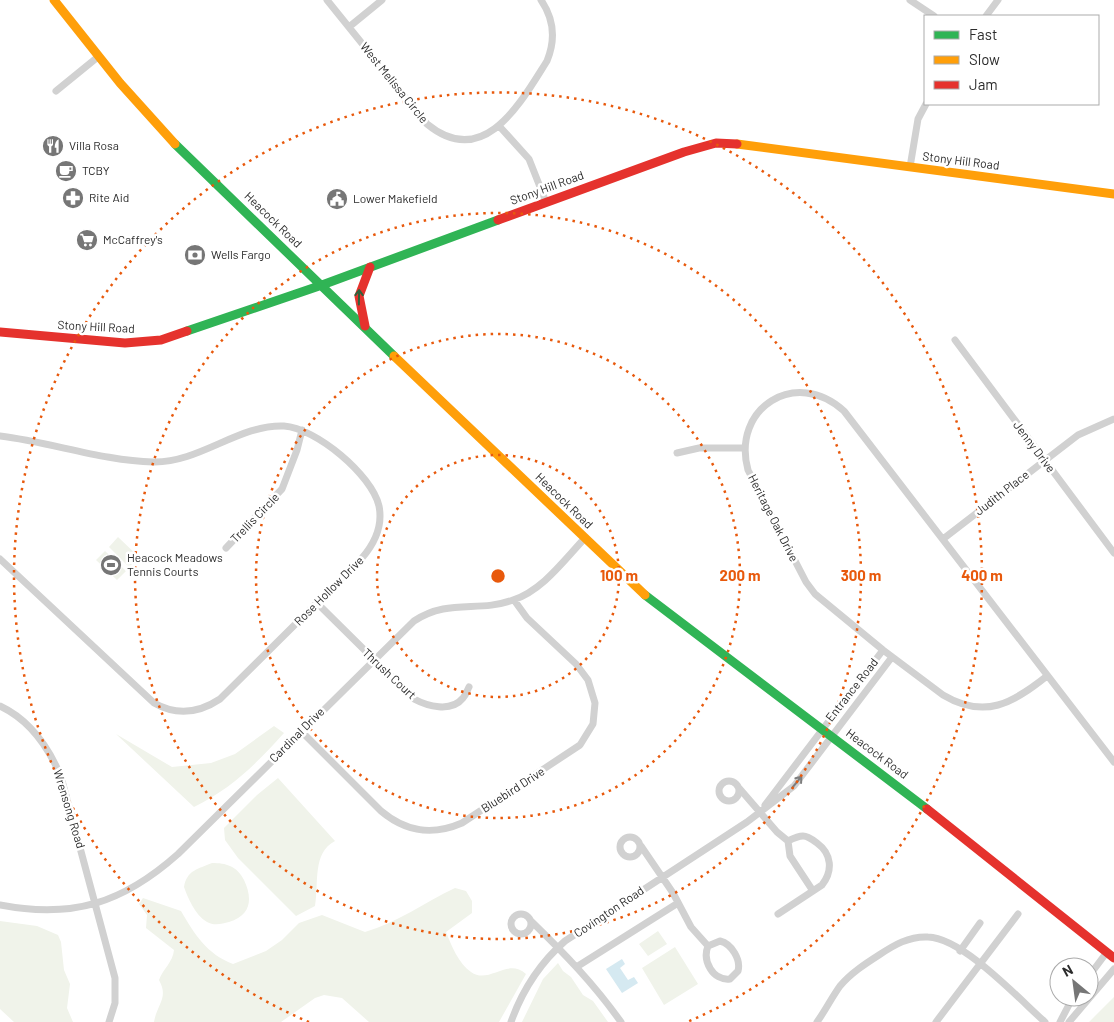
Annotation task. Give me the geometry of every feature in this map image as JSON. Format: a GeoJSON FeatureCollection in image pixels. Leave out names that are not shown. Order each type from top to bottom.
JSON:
{"type":"FeatureCollection","features":[{"type":"Feature","properties":{"kind":"main road","name":"Heacock Road"},"geometry":{"type":"LineString","coordinates":[[54,0],[99,56],[175,144],[448,409],[660,607],[1005,868],[1110,955]]}},
{"type":"Feature","properties":{"kind":"main road","name":"Stony Hill Road"},"geometry":{"type":"LineString","coordinates":[[0,332],[116,342],[161,340],[204,327],[322,285],[684,152],[716,143],[748,144],[1114,194]]}},
{"type":"Feature","properties":{"kind":"main road"},"geometry":{"type":"LineString","coordinates":[[366,328],[357,298],[358,290],[370,267]]}},
{"type":"Feature","properties":{"kind":"street","name":"West Melissa Circle"},"geometry":{"type":"LineString","coordinates":[[327,0],[420,116],[434,130],[463,139],[486,135],[500,127]]}},
{"type":"Feature","properties":{"kind":"street"},"geometry":{"type":"LineString","coordinates":[[348,27],[382,0]]}},
{"type":"Feature","properties":{"kind":"street"},"geometry":{"type":"LineString","coordinates":[[541,0],[552,24],[551,50],[537,76],[500,127],[529,160],[546,202]]}},
{"type":"Feature","properties":{"kind":"street"},"geometry":{"type":"LineString","coordinates":[[910,0],[932,15]]}},
{"type":"Feature","properties":{"kind":"street"},"geometry":{"type":"LineString","coordinates":[[987,15],[998,0]]}},
{"type":"Feature","properties":{"kind":"street"},"geometry":{"type":"LineString","coordinates":[[56,91],[99,56]]}},
{"type":"Feature","properties":{"kind":"street"},"geometry":{"type":"LineString","coordinates":[[910,166],[918,119],[925,105]]}},
{"type":"Feature","properties":{"kind":"street","name":"Jenny Drive"},"geometry":{"type":"LineString","coordinates":[[955,340],[1114,553]]}},
{"type":"Feature","properties":{"kind":"street","name":"Heritage Oak Drive"},"geometry":{"type":"LineString","coordinates":[[1047,676],[1028,691],[1007,703],[988,707],[975,707],[943,695],[824,603],[806,582],[748,470],[744,448],[745,437],[753,420],[775,398],[802,392],[826,398],[844,411],[1114,762]]}},
{"type":"Feature","properties":{"kind":"street","name":"Judith Place"},"geometry":{"type":"LineString","coordinates":[[943,539],[1078,435],[1114,419]]}},
{"type":"Feature","properties":{"kind":"street","name":"Rose Hollow Drive"},"geometry":{"type":"LineString","coordinates":[[0,436],[129,460],[156,462],[198,453],[261,429],[284,426],[302,430],[325,442],[364,480],[376,498],[380,515],[378,531],[368,552],[220,699],[199,710],[183,712],[162,707],[136,688],[0,559]]}},
{"type":"Feature","properties":{"kind":"street","name":"Trellis Circle"},"geometry":{"type":"LineString","coordinates":[[226,548],[282,489],[297,450],[302,430]]}},
{"type":"Feature","properties":{"kind":"street"},"geometry":{"type":"LineString","coordinates":[[677,453],[699,448],[744,448]]}},
{"type":"Feature","properties":{"kind":"street","name":"Cardinal Drive"},"geometry":{"type":"LineString","coordinates":[[0,905],[48,910],[96,903],[132,889],[158,872],[401,632],[421,616],[452,606],[489,605],[514,600],[535,589],[585,538]]}},
{"type":"Feature","properties":{"kind":"street","name":"Bluebird Drive"},"geometry":{"type":"LineString","coordinates":[[301,731],[381,811],[396,822],[415,830],[427,831],[448,829],[462,823],[580,745],[593,724],[595,703],[588,680],[576,664],[527,618],[514,600]]}},
{"type":"Feature","properties":{"kind":"street","name":"Thrush Court"},"geometry":{"type":"LineString","coordinates":[[317,603],[405,693],[427,705],[438,707],[456,703],[463,698],[469,687]]}},
{"type":"Feature","properties":{"kind":"street","name":"Entrance Road"},"geometry":{"type":"LineString","coordinates":[[822,730],[883,650]]}},
{"type":"Feature","properties":{"kind":"street","name":"Entrance Road"},"geometry":{"type":"LineString","coordinates":[[833,736],[892,657]]}},
{"type":"Feature","properties":{"kind":"street","name":"Wrensong Road"},"geometry":{"type":"LineString","coordinates":[[0,706],[29,727],[54,760],[96,903],[115,978],[115,1003],[109,1022]]}},
{"type":"Feature","properties":{"kind":"street","name":"Covington Road"},"geometry":{"type":"LineString","coordinates":[[760,813],[822,730]]}},
{"type":"Feature","properties":{"kind":"street","name":"Covington Road"},"geometry":{"type":"LineString","coordinates":[[511,1022],[527,986],[558,948],[586,926],[760,813],[794,786],[833,736]]}},
{"type":"Feature","properties":{"kind":"street"},"geometry":{"type":"LineString","coordinates":[[739,788],[760,813],[788,841],[790,856],[813,891]]}},
{"type":"Feature","properties":{"kind":"street"},"geometry":{"type":"LineString","coordinates":[[778,914],[813,891],[826,879],[828,855],[810,838],[803,836],[788,841]]}},
{"type":"Feature","properties":{"kind":"street"},"geometry":{"type":"LineString","coordinates":[[641,846],[697,934],[708,946]]}},
{"type":"Feature","properties":{"kind":"street"},"geometry":{"type":"LineString","coordinates":[[578,966],[678,902]]}},
{"type":"Feature","properties":{"kind":"street"},"geometry":{"type":"LineString","coordinates":[[936,1022],[1018,914]]}},
{"type":"Feature","properties":{"kind":"street"},"geometry":{"type":"LineString","coordinates":[[531,921],[578,966],[602,994],[620,1022]]}},
{"type":"Feature","properties":{"kind":"street"},"geometry":{"type":"LineString","coordinates":[[960,951],[980,923]]}},
{"type":"Feature","properties":{"kind":"street"},"geometry":{"type":"LineString","coordinates":[[817,1022],[849,977],[897,943],[917,937],[930,937],[960,951],[981,965],[1045,1022]]}},
{"type":"Feature","properties":{"kind":"street"},"geometry":{"type":"LineString","coordinates":[[720,941],[729,946],[740,966],[734,977],[724,980],[714,974],[706,956],[708,946],[720,941]]}},
{"type":"Feature","properties":{"kind":"street"},"geometry":{"type":"LineString","coordinates":[[1099,966],[1110,955]]}},
{"type":"Feature","properties":{"kind":"street"},"geometry":{"type":"LineString","coordinates":[[1069,1022],[1114,969]]}},
{"type":"Feature","properties":{"kind":"street"},"geometry":{"type":"LineString","coordinates":[[1060,1022],[1068,1007]]}},
{"type":"Feature","properties":{"kind":"shaded area","name":"Heacock Meadows Tennis Courts"},"geometry":{"type":"Polygon","coordinates":[[[118,537],[139,557],[129,567],[109,547],[118,537]]]}},
{"type":"Feature","properties":{"kind":"shaded area","name":"Heacock Meadows Tennis Courts"},"geometry":{"type":"Polygon","coordinates":[[[105,551],[126,571],[117,580],[96,560],[105,551]]]}},
{"type":"Feature","properties":{"kind":"shaded area"},"geometry":{"type":"Polygon","coordinates":[[[274,726],[284,733],[263,755],[232,783],[208,800],[194,807],[116,734],[172,767],[211,763],[235,754],[274,726]]]}},
{"type":"Feature","properties":{"kind":"shaded area"},"geometry":{"type":"Polygon","coordinates":[[[278,778],[335,841],[328,846],[320,861],[315,906],[296,916],[238,858],[225,840],[224,828],[257,795],[278,778]]]}},
{"type":"Feature","properties":{"kind":"shaded area"},"geometry":{"type":"Polygon","coordinates":[[[212,863],[226,865],[238,871],[244,880],[249,894],[246,911],[236,919],[221,924],[210,923],[199,915],[184,887],[185,881],[190,874],[212,863]]]}},
{"type":"Feature","properties":{"kind":"shaded area"},"geometry":{"type":"Polygon","coordinates":[[[455,888],[466,891],[472,901],[472,913],[446,932],[459,959],[467,969],[478,975],[491,974],[512,968],[526,974],[499,1022],[369,1022],[342,998],[324,995],[315,998],[281,1022],[154,1022],[163,996],[159,980],[172,958],[174,950],[146,928],[147,915],[139,904],[143,898],[181,911],[202,943],[216,955],[233,964],[266,951],[282,940],[299,923],[322,915],[365,932],[400,918],[455,888]]]}},
{"type":"Feature","properties":{"kind":"shaded area"},"geometry":{"type":"Polygon","coordinates":[[[0,921],[37,926],[58,935],[61,942],[64,970],[70,984],[67,1008],[73,1022],[14,1022],[0,1009],[0,921]]]}},
{"type":"Feature","properties":{"kind":"shaded area"},"geometry":{"type":"Polygon","coordinates":[[[658,931],[667,944],[648,956],[639,944],[658,931]]]}},
{"type":"Feature","properties":{"kind":"shaded area"},"geometry":{"type":"Polygon","coordinates":[[[675,947],[698,984],[664,1005],[642,968],[675,947]]]}},
{"type":"Feature","properties":{"kind":"shaded area"},"geometry":{"type":"Polygon","coordinates":[[[622,959],[625,964],[620,968],[628,980],[634,977],[638,983],[622,993],[606,969],[622,959]]]}},
{"type":"Feature","properties":{"kind":"shaded area"},"geometry":{"type":"Polygon","coordinates":[[[558,963],[563,971],[571,977],[583,995],[593,1001],[608,1022],[522,1022],[543,979],[558,963]]]}},
{"type":"Feature","properties":{"kind":"shaded area"},"geometry":{"type":"Polygon","coordinates":[[[1114,997],[1114,1022],[1089,1022],[1114,997]]]}},
{"type":"Feature","properties":{"kind":"traffic: fast"},"geometry":{"type":"LineString","coordinates":[[175,144],[394,356]]}},
{"type":"Feature","properties":{"kind":"traffic: fast"},"geometry":{"type":"LineString","coordinates":[[187,331],[322,285],[498,220]]}},
{"type":"Feature","properties":{"kind":"traffic: fast"},"geometry":{"type":"LineString","coordinates":[[645,595],[927,809]]}},
{"type":"Feature","properties":{"kind":"traffic: slow"},"geometry":{"type":"LineString","coordinates":[[54,0],[120,83],[175,144]]}},
{"type":"Feature","properties":{"kind":"traffic: slow"},"geometry":{"type":"LineString","coordinates":[[737,144],[1114,194]]}},
{"type":"Feature","properties":{"kind":"traffic: slow"},"geometry":{"type":"LineString","coordinates":[[394,356],[645,595]]}},
{"type":"Feature","properties":{"kind":"traffic: jam"},"geometry":{"type":"LineString","coordinates":[[498,220],[684,152],[716,143],[737,144]]}},
{"type":"Feature","properties":{"kind":"traffic: jam"},"geometry":{"type":"LineString","coordinates":[[365,326],[359,296],[370,267]]}},
{"type":"Feature","properties":{"kind":"traffic: jam"},"geometry":{"type":"LineString","coordinates":[[0,332],[125,343],[161,340],[187,331]]}},
{"type":"Feature","properties":{"kind":"traffic: jam"},"geometry":{"type":"LineString","coordinates":[[927,809],[1114,958]]}},
{"type":"Feature","properties":{"kind":"place","name":"Villa Rosa"},"geometry":{"type":"Point","coordinates":[53,146]}},
{"type":"Feature","properties":{"kind":"place","name":"TCBY"},"geometry":{"type":"Point","coordinates":[66,171]}},
{"type":"Feature","properties":{"kind":"place","name":"Rite Aid"},"geometry":{"type":"Point","coordinates":[73,198]}},
{"type":"Feature","properties":{"kind":"place","name":"Lower Makefield"},"geometry":{"type":"Point","coordinates":[337,199]}},
{"type":"Feature","properties":{"kind":"place","name":"McCaffrey's"},"geometry":{"type":"Point","coordinates":[87,240]}},
{"type":"Feature","properties":{"kind":"place","name":"Wells Fargo"},"geometry":{"type":"Point","coordinates":[195,255]}},
{"type":"Feature","properties":{"kind":"place","name":"Heacock Meadows Tennis Courts"},"geometry":{"type":"Point","coordinates":[111,565]}}]}
